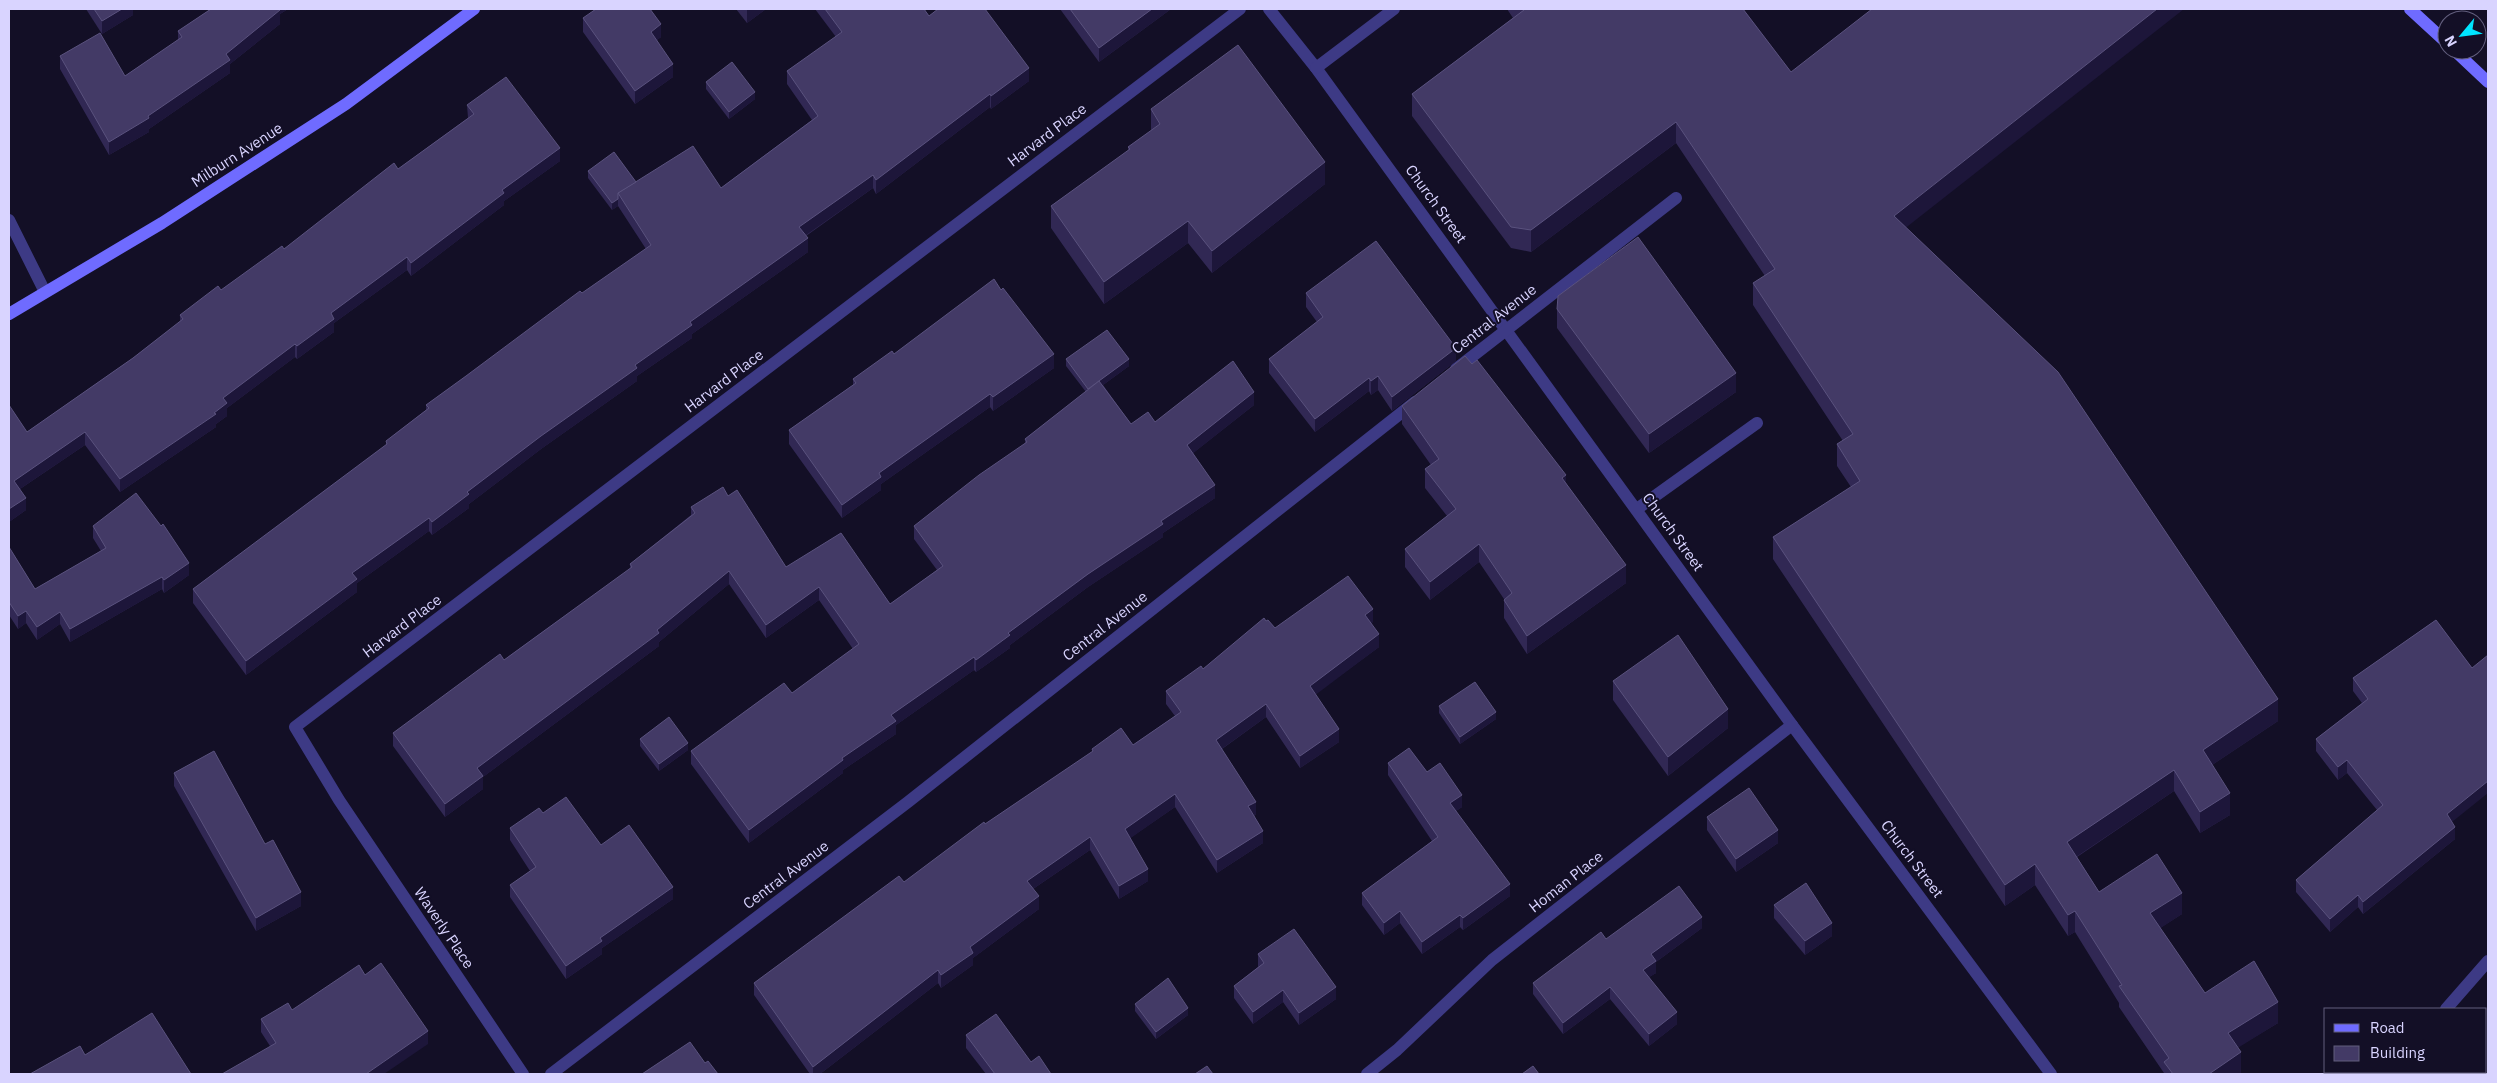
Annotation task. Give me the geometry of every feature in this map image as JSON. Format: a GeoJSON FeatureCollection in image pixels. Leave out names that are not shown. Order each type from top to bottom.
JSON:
{"type":"FeatureCollection","features":[{"type":"Feature","properties":{"kind":"main road","name":"Milburn Avenue"},"geometry":{"type":"LineString","coordinates":[[9,314],[162,223],[346,104],[474,9]]}},
{"type":"Feature","properties":{"kind":"main road"},"geometry":{"type":"LineString","coordinates":[[2410,9],[2437,34]]}},
{"type":"Feature","properties":{"kind":"main road"},"geometry":{"type":"LineString","coordinates":[[2465,60],[2488,82]]}},
{"type":"Feature","properties":{"kind":"street","name":"Harvard Place"},"geometry":{"type":"LineString","coordinates":[[339,800],[296,727],[1240,9]]}},
{"type":"Feature","properties":{"kind":"street","name":"Church Street"},"geometry":{"type":"LineString","coordinates":[[1269,9],[1316,68],[1507,329],[1792,725],[2051,1074]]}},
{"type":"Feature","properties":{"kind":"street"},"geometry":{"type":"LineString","coordinates":[[1316,68],[1394,9]]}},
{"type":"Feature","properties":{"kind":"street","name":"Central Avenue"},"geometry":{"type":"LineString","coordinates":[[1445,378],[1676,198]]}},
{"type":"Feature","properties":{"kind":"street"},"geometry":{"type":"LineString","coordinates":[[9,220],[45,292]]}},
{"type":"Feature","properties":{"kind":"street","name":"Central Avenue"},"geometry":{"type":"LineString","coordinates":[[551,1074],[908,802],[1422,397]]}},
{"type":"Feature","properties":{"kind":"street"},"geometry":{"type":"LineString","coordinates":[[1637,509],[1757,423]]}},
{"type":"Feature","properties":{"kind":"street","name":"Homan Place"},"geometry":{"type":"LineString","coordinates":[[1367,1074],[1397,1050],[1492,960],[1792,725]]}},
{"type":"Feature","properties":{"kind":"street","name":"Waverly Place"},"geometry":{"type":"LineString","coordinates":[[339,800],[523,1074]]}},
{"type":"Feature","properties":{"kind":"street"},"geometry":{"type":"LineString","coordinates":[[2447,1008],[2488,961]]}},
{"type":"Feature","properties":{"kind":"building"},"geometry":{"type":"Polygon","coordinates":[[[94,9],[122,9],[102,21],[94,9]]]}},
{"type":"Feature","properties":{"kind":"building"},"geometry":{"type":"Polygon","coordinates":[[[211,9],[280,10],[226,54],[230,60],[148,116],[149,118],[109,142],[60,56],[100,33],[125,76],[182,37],[178,31],[211,9]]]}},
{"type":"Feature","properties":{"kind":"building"},"geometry":{"type":"Polygon","coordinates":[[[596,9],[650,9],[661,24],[651,32],[673,64],[635,91],[583,18],[596,9]]]}},
{"type":"Feature","properties":{"kind":"building"},"geometry":{"type":"Polygon","coordinates":[[[825,9],[924,9],[929,16],[938,9],[985,9],[1029,68],[991,96],[990,94],[876,180],[873,175],[799,227],[808,238],[690,322],[692,325],[635,365],[637,368],[541,436],[467,492],[469,494],[432,522],[429,518],[352,573],[357,579],[246,661],[193,589],[387,444],[386,441],[429,408],[426,405],[580,291],[582,293],[651,245],[618,193],[693,146],[721,188],[818,116],[787,71],[842,32],[825,9]]]}},
{"type":"Feature","properties":{"kind":"building"},"geometry":{"type":"Polygon","coordinates":[[[1070,9],[1152,9],[1099,48],[1070,9]]]}},
{"type":"Feature","properties":{"kind":"building"},"geometry":{"type":"Polygon","coordinates":[[[1522,9],[1743,9],[1791,72],[1872,9],[2157,9],[1894,216],[2058,372],[2278,699],[2203,750],[2230,793],[2200,812],[2174,770],[2067,842],[2099,892],[2157,854],[2182,893],[2150,913],[2205,993],[2254,961],[2278,1002],[2228,1033],[2241,1052],[2209,1074],[2173,1074],[2164,1062],[2169,1058],[2119,986],[2122,985],[2075,911],[2068,915],[2035,864],[2005,885],[1773,537],[1860,481],[1837,444],[1853,434],[1753,283],[1775,269],[1676,122],[1531,230],[1511,227],[1412,94],[1524,10],[1522,9]]]}},
{"type":"Feature","properties":{"kind":"building"},"geometry":{"type":"Polygon","coordinates":[[[1238,45],[1325,162],[1212,251],[1188,221],[1104,282],[1051,206],[1130,149],[1128,147],[1160,124],[1151,109],[1238,45]]]}},
{"type":"Feature","properties":{"kind":"building"},"geometry":{"type":"Polygon","coordinates":[[[732,62],[755,92],[729,112],[706,82],[732,62]]]}},
{"type":"Feature","properties":{"kind":"building"},"geometry":{"type":"Polygon","coordinates":[[[506,77],[560,148],[502,190],[504,193],[411,263],[407,257],[331,313],[334,319],[297,346],[295,344],[223,398],[227,403],[214,413],[216,414],[120,479],[85,432],[14,481],[26,498],[9,509],[9,405],[27,432],[133,358],[183,319],[180,315],[218,286],[221,290],[282,246],[284,249],[394,163],[398,169],[474,114],[467,105],[506,77]]]}},
{"type":"Feature","properties":{"kind":"building"},"geometry":{"type":"Polygon","coordinates":[[[614,152],[636,182],[618,193],[618,199],[612,203],[588,171],[614,152]]]}},
{"type":"Feature","properties":{"kind":"building"},"geometry":{"type":"Polygon","coordinates":[[[1638,237],[1736,373],[1649,434],[1557,309],[1558,296],[1638,237]]]}},
{"type":"Feature","properties":{"kind":"building"},"geometry":{"type":"Polygon","coordinates":[[[1376,241],[1456,348],[1392,397],[1378,376],[1371,381],[1369,378],[1315,419],[1269,359],[1323,317],[1306,293],[1376,241]]]}},
{"type":"Feature","properties":{"kind":"building"},"geometry":{"type":"Polygon","coordinates":[[[994,279],[1054,354],[993,397],[990,394],[879,473],[881,477],[842,505],[789,430],[856,383],[853,379],[892,351],[894,354],[994,279]]]}},
{"type":"Feature","properties":{"kind":"building"},"geometry":{"type":"Polygon","coordinates":[[[1107,330],[1129,359],[1088,389],[1066,359],[1107,330]]]}},
{"type":"Feature","properties":{"kind":"building"},"geometry":{"type":"Polygon","coordinates":[[[1465,356],[1472,364],[1477,360],[1566,475],[1562,478],[1626,565],[1527,636],[1504,600],[1512,593],[1479,544],[1430,582],[1405,549],[1456,509],[1425,469],[1439,459],[1402,406],[1465,356]]]}},
{"type":"Feature","properties":{"kind":"building"},"geometry":{"type":"Polygon","coordinates":[[[1233,361],[1254,392],[1187,445],[1215,485],[1161,521],[1163,524],[1088,574],[1008,633],[1010,635],[976,660],[974,657],[891,715],[896,721],[842,758],[843,760],[749,830],[691,751],[784,683],[792,693],[859,644],[819,587],[766,625],[729,571],[657,630],[659,633],[477,768],[483,776],[445,804],[393,733],[500,654],[504,660],[632,567],[630,564],[695,513],[691,507],[723,487],[728,496],[737,490],[786,567],[841,533],[890,604],[943,566],[914,526],[979,475],[1027,442],[1025,439],[1099,381],[1131,424],[1148,412],[1155,422],[1233,361]]]}},
{"type":"Feature","properties":{"kind":"building"},"geometry":{"type":"Polygon","coordinates":[[[136,493],[161,526],[163,524],[189,563],[164,580],[162,577],[70,629],[60,612],[37,627],[26,611],[18,616],[9,602],[9,547],[35,589],[106,548],[93,526],[136,493]]]}},
{"type":"Feature","properties":{"kind":"building"},"geometry":{"type":"Polygon","coordinates":[[[1348,576],[1373,609],[1365,615],[1379,634],[1310,686],[1339,729],[1300,756],[1266,704],[1216,740],[1256,802],[1248,806],[1263,831],[1217,860],[1175,794],[1125,829],[1148,869],[1119,886],[1090,837],[1027,881],[1039,896],[970,947],[973,953],[941,975],[938,970],[813,1067],[754,983],[899,876],[904,882],[984,822],[985,824],[1093,751],[1092,749],[1121,728],[1133,745],[1181,712],[1166,691],[1201,666],[1203,669],[1264,618],[1275,628],[1348,576]]]}},
{"type":"Feature","properties":{"kind":"building"},"geometry":{"type":"Polygon","coordinates":[[[2436,620],[2472,668],[2488,655],[2488,781],[2447,814],[2455,827],[2363,902],[2358,895],[2330,919],[2296,880],[2383,805],[2347,760],[2338,767],[2316,739],[2368,699],[2353,678],[2436,620]]]}},
{"type":"Feature","properties":{"kind":"building"},"geometry":{"type":"Polygon","coordinates":[[[1678,635],[1728,709],[1668,757],[1613,681],[1678,635]]]}},
{"type":"Feature","properties":{"kind":"building"},"geometry":{"type":"Polygon","coordinates":[[[1475,682],[1496,712],[1460,737],[1439,706],[1475,682]]]}},
{"type":"Feature","properties":{"kind":"building"},"geometry":{"type":"Polygon","coordinates":[[[669,717],[688,743],[659,764],[640,739],[669,717]]]}},
{"type":"Feature","properties":{"kind":"building"},"geometry":{"type":"Polygon","coordinates":[[[1409,748],[1427,772],[1440,763],[1462,795],[1450,803],[1510,884],[1463,918],[1460,915],[1422,942],[1400,911],[1384,923],[1362,893],[1438,837],[1388,763],[1409,748]]]}},
{"type":"Feature","properties":{"kind":"building"},"geometry":{"type":"Polygon","coordinates":[[[214,751],[265,844],[273,840],[301,892],[256,918],[174,773],[214,751]]]}},
{"type":"Feature","properties":{"kind":"building"},"geometry":{"type":"Polygon","coordinates":[[[1749,788],[1778,830],[1736,859],[1707,817],[1749,788]]]}},
{"type":"Feature","properties":{"kind":"building"},"geometry":{"type":"Polygon","coordinates":[[[566,797],[601,845],[629,825],[673,887],[600,938],[602,941],[566,966],[510,885],[536,867],[510,828],[539,808],[543,813],[566,797]]]}},
{"type":"Feature","properties":{"kind":"building"},"geometry":{"type":"Polygon","coordinates":[[[1806,883],[1832,923],[1805,941],[1774,905],[1806,883]]]}},
{"type":"Feature","properties":{"kind":"building"},"geometry":{"type":"Polygon","coordinates":[[[1679,886],[1702,917],[1651,954],[1656,961],[1643,970],[1677,1012],[1649,1034],[1610,987],[1563,1023],[1533,983],[1601,932],[1606,939],[1679,886]]]}},
{"type":"Feature","properties":{"kind":"building"},"geometry":{"type":"Polygon","coordinates":[[[1294,929],[1336,987],[1299,1013],[1283,990],[1253,1012],[1234,986],[1264,963],[1258,954],[1294,929]]]}},
{"type":"Feature","properties":{"kind":"building"},"geometry":{"type":"Polygon","coordinates":[[[381,963],[428,1031],[366,1074],[222,1074],[276,1043],[261,1019],[288,1003],[292,1010],[359,965],[365,975],[381,963]]]}},
{"type":"Feature","properties":{"kind":"building"},"geometry":{"type":"Polygon","coordinates":[[[1168,978],[1188,1008],[1156,1032],[1135,1004],[1168,978]]]}},
{"type":"Feature","properties":{"kind":"building"},"geometry":{"type":"Polygon","coordinates":[[[152,1013],[191,1074],[30,1074],[80,1046],[85,1055],[152,1013]]]}},
{"type":"Feature","properties":{"kind":"building"},"geometry":{"type":"Polygon","coordinates":[[[996,1014],[1031,1062],[1039,1056],[1051,1074],[995,1074],[966,1035],[996,1014]]]}},
{"type":"Feature","properties":{"kind":"building"},"geometry":{"type":"Polygon","coordinates":[[[690,1042],[705,1063],[708,1061],[718,1074],[642,1074],[690,1042]]]}},
{"type":"Feature","properties":{"kind":"building"},"geometry":{"type":"Polygon","coordinates":[[[1207,1066],[1213,1074],[1195,1074],[1207,1066]]]}},
{"type":"Feature","properties":{"kind":"building"},"geometry":{"type":"Polygon","coordinates":[[[1533,1066],[1539,1074],[1522,1074],[1533,1066]]]}}]}
